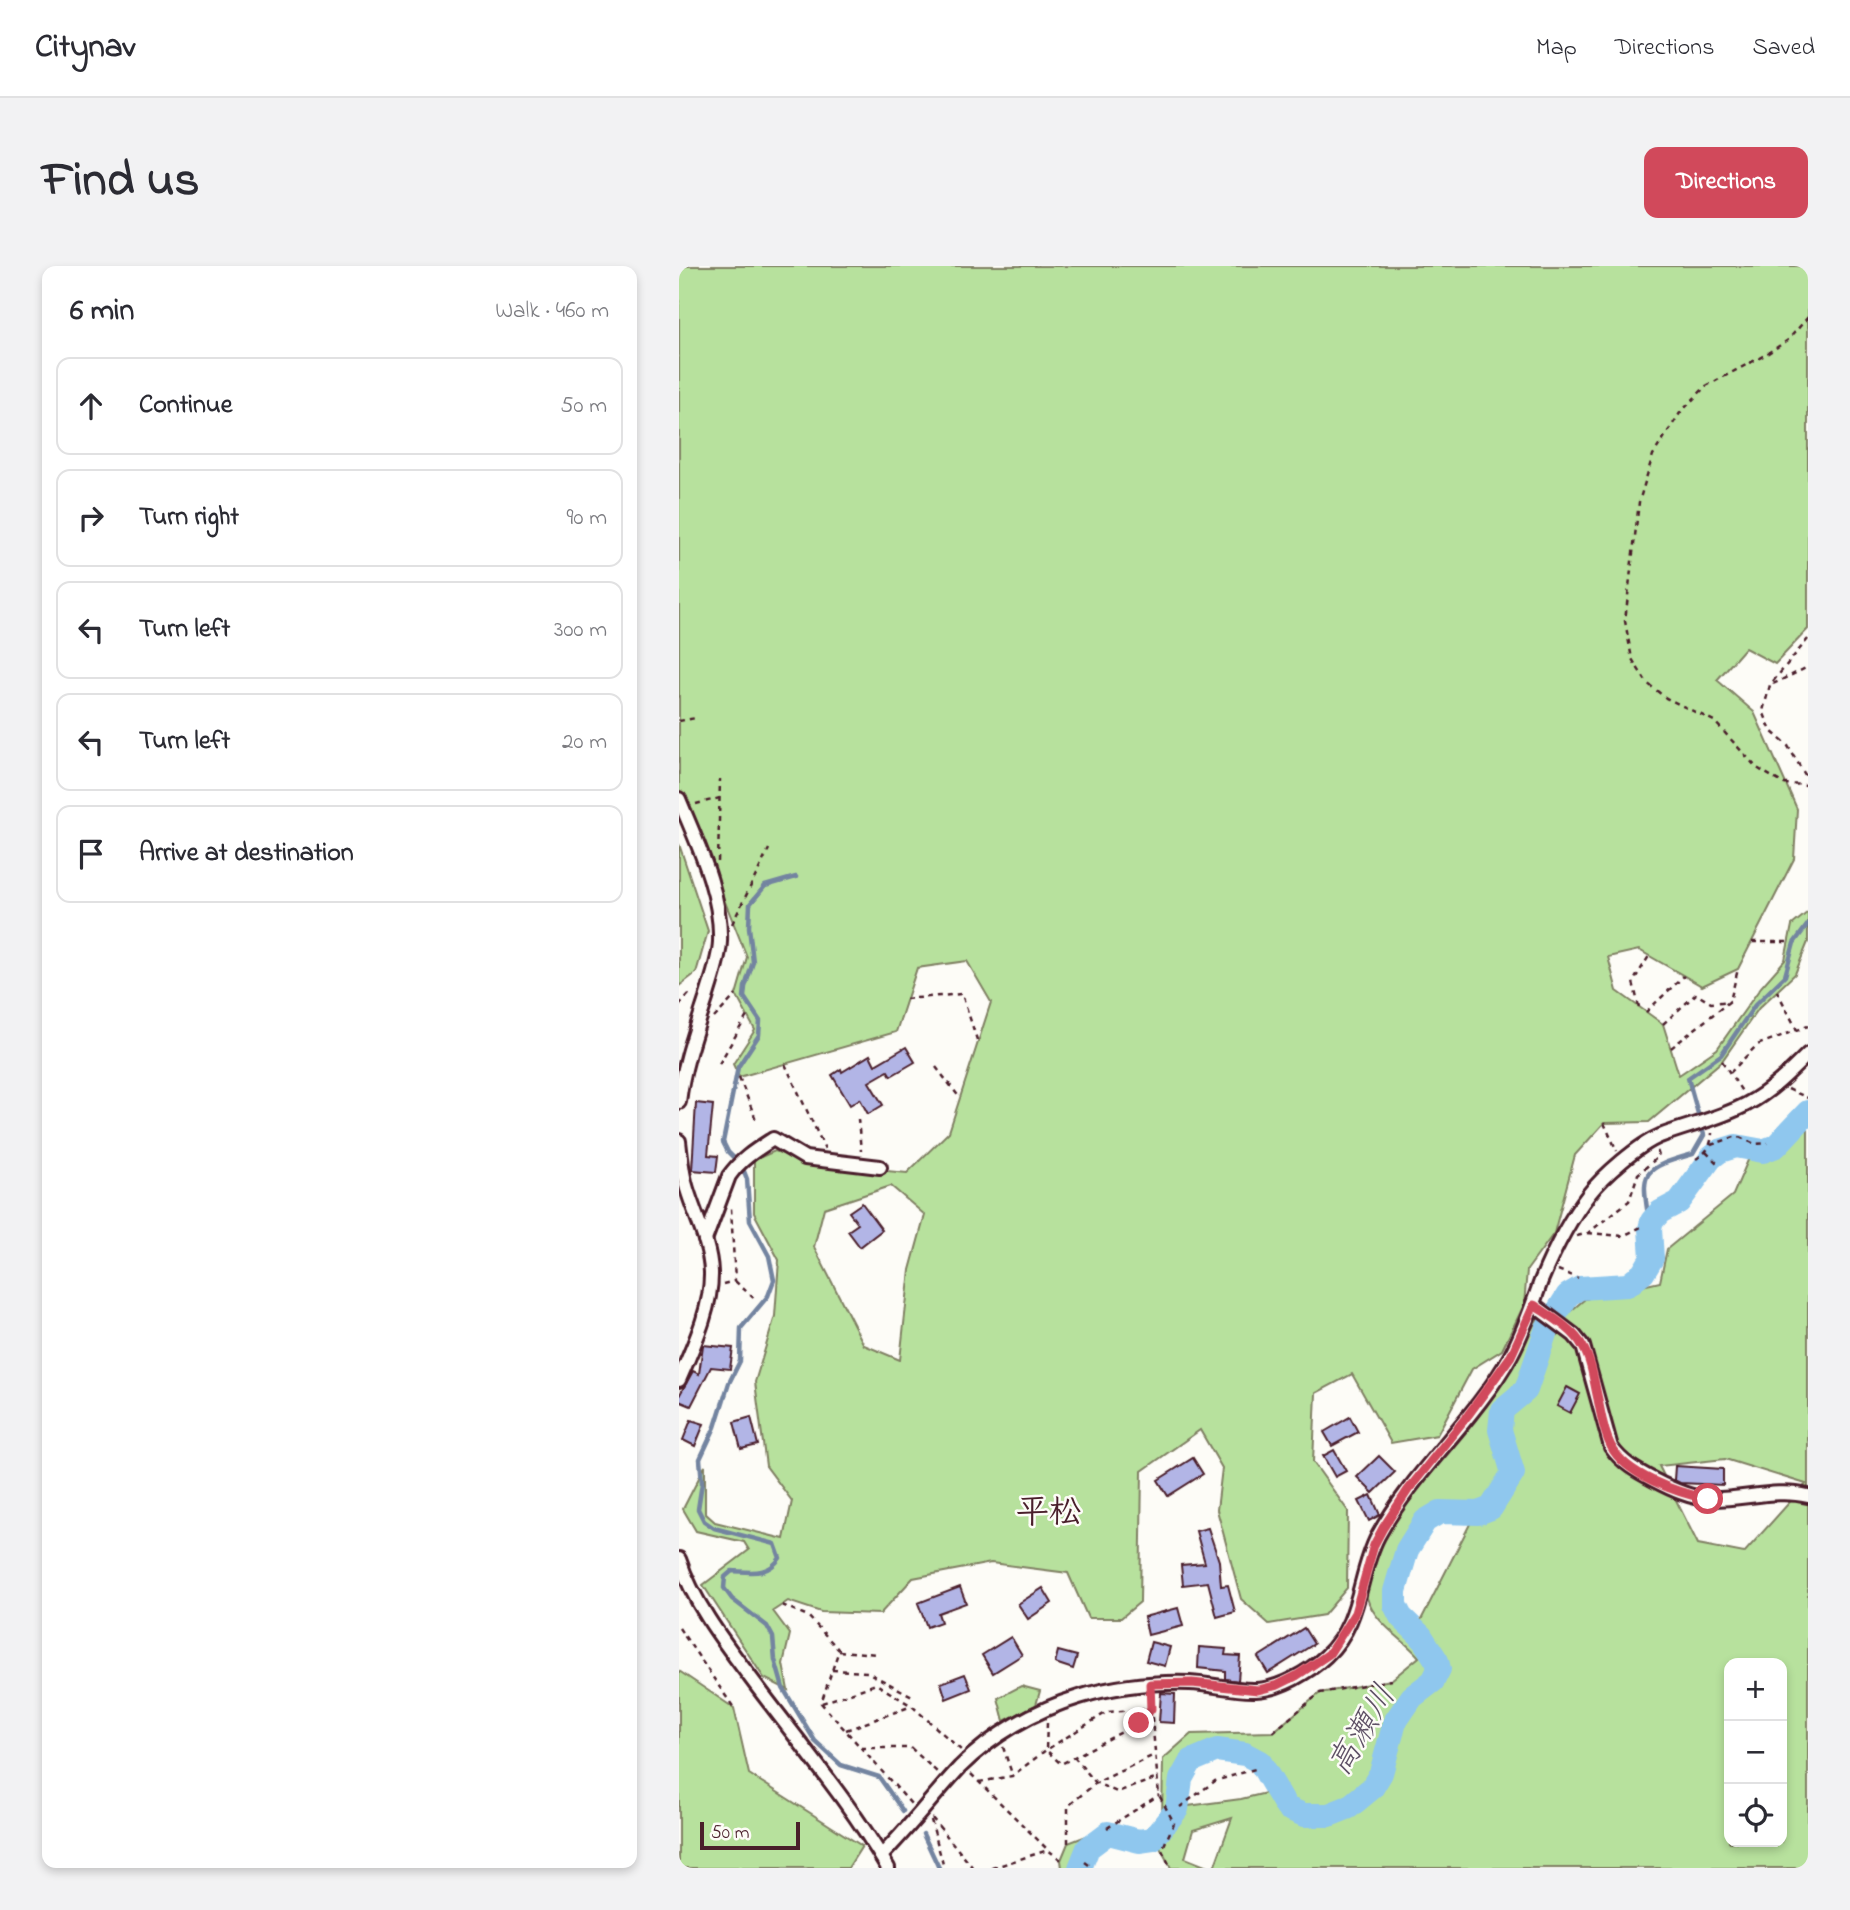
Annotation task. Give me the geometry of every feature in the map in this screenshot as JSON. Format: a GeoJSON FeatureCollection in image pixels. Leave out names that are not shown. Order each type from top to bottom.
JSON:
{"type":"FeatureCollection","features":[{"type":"Feature","properties":{"kind":"street"},"geometry":{"type":"LineString","coordinates":[[679,1102],[687,1059],[720,944],[719,918],[709,881],[681,803]]}},
{"type":"Feature","properties":{"kind":"street"},"geometry":{"type":"LineString","coordinates":[[679,1559],[685,1577],[727,1646],[885,1862],[960,1768],[1011,1728],[1076,1698],[1106,1690],[1150,1684],[1192,1683],[1258,1690],[1278,1685],[1296,1676],[1329,1654],[1355,1613],[1374,1545],[1383,1528],[1408,1490],[1511,1356],[1554,1252],[1590,1193],[1611,1172],[1657,1137],[1713,1120],[1748,1104],[1808,1054]]}},
{"type":"Feature","properties":{"kind":"street"},"geometry":{"type":"LineString","coordinates":[[705,1240],[729,1176],[746,1156],[773,1139],[805,1158],[880,1167]]}},
{"type":"Feature","properties":{"kind":"street"},"geometry":{"type":"LineString","coordinates":[[679,1141],[686,1188],[705,1240],[711,1272],[707,1303],[694,1346],[679,1380]]}},
{"type":"Feature","properties":{"kind":"street"},"geometry":{"type":"LineString","coordinates":[[1534,1305],[1563,1326],[1583,1346],[1611,1447],[1619,1458],[1633,1469],[1671,1489],[1708,1499],[1788,1493],[1808,1496]]}},
{"type":"Feature","properties":{"kind":"path"},"geometry":{"type":"LineString","coordinates":[[1808,317],[1788,340],[1706,386],[1680,413],[1653,455],[1639,502],[1625,621],[1632,659],[1647,683],[1666,698],[1714,721],[1757,768],[1784,785],[1808,785]]}},
{"type":"Feature","properties":{"kind":"path"},"geometry":{"type":"LineString","coordinates":[[1808,639],[1770,685],[1763,711],[1771,731],[1788,746],[1808,780]]}},
{"type":"Feature","properties":{"kind":"path"},"geometry":{"type":"LineString","coordinates":[[1770,685],[1808,667]]}},
{"type":"Feature","properties":{"kind":"path"},"geometry":{"type":"LineString","coordinates":[[679,721],[696,718]]}},
{"type":"Feature","properties":{"kind":"path"},"geometry":{"type":"LineString","coordinates":[[718,861],[720,779]]}},
{"type":"Feature","properties":{"kind":"path"},"geometry":{"type":"LineString","coordinates":[[681,803],[720,798]]}},
{"type":"Feature","properties":{"kind":"path"},"geometry":{"type":"LineString","coordinates":[[732,924],[769,849]]}},
{"type":"Feature","properties":{"kind":"path"},"geometry":{"type":"LineString","coordinates":[[1752,942],[1789,942]]}},
{"type":"Feature","properties":{"kind":"path"},"geometry":{"type":"LineString","coordinates":[[1639,1007],[1633,982],[1649,956]]}},
{"type":"Feature","properties":{"kind":"path"},"geometry":{"type":"LineString","coordinates":[[1671,1048],[1730,1001],[1738,969]]}},
{"type":"Feature","properties":{"kind":"path"},"geometry":{"type":"LineString","coordinates":[[1646,1012],[1684,976]]}},
{"type":"Feature","properties":{"kind":"path"},"geometry":{"type":"LineString","coordinates":[[1777,991],[1797,1030]]}},
{"type":"Feature","properties":{"kind":"path"},"geometry":{"type":"LineString","coordinates":[[679,1005],[690,993]]}},
{"type":"Feature","properties":{"kind":"path"},"geometry":{"type":"LineString","coordinates":[[906,999],[962,994],[978,1043]]}},
{"type":"Feature","properties":{"kind":"path"},"geometry":{"type":"LineString","coordinates":[[1663,1024],[1696,994],[1711,1003],[1730,1001]]}},
{"type":"Feature","properties":{"kind":"path"},"geometry":{"type":"LineString","coordinates":[[708,1024],[736,995]]}},
{"type":"Feature","properties":{"kind":"path"},"geometry":{"type":"LineString","coordinates":[[719,1064],[747,1016]]}},
{"type":"Feature","properties":{"kind":"path"},"geometry":{"type":"LineString","coordinates":[[1730,1073],[1757,1045],[1808,1026]]}},
{"type":"Feature","properties":{"kind":"path"},"geometry":{"type":"LineString","coordinates":[[1722,1061],[1745,1096]]}},
{"type":"Feature","properties":{"kind":"path"},"geometry":{"type":"LineString","coordinates":[[785,1064],[831,1161]]}},
{"type":"Feature","properties":{"kind":"path"},"geometry":{"type":"LineString","coordinates":[[936,1067],[960,1098]]}},
{"type":"Feature","properties":{"kind":"path"},"geometry":{"type":"LineString","coordinates":[[739,1077],[757,1122]]}},
{"type":"Feature","properties":{"kind":"path"},"geometry":{"type":"LineString","coordinates":[[1781,1087],[1808,1098]]}},
{"type":"Feature","properties":{"kind":"path"},"geometry":{"type":"LineString","coordinates":[[858,1119],[862,1164]]}},
{"type":"Feature","properties":{"kind":"path"},"geometry":{"type":"LineString","coordinates":[[1696,1159],[1706,1153],[1711,1145],[1713,1120]]}},
{"type":"Feature","properties":{"kind":"path"},"geometry":{"type":"LineString","coordinates":[[1604,1123],[1617,1151]]}},
{"type":"Feature","properties":{"kind":"path"},"geometry":{"type":"LineString","coordinates":[[1711,1145],[1737,1136],[1755,1144],[1768,1143]]}},
{"type":"Feature","properties":{"kind":"path"},"geometry":{"type":"LineString","coordinates":[[1588,1233],[1629,1201],[1639,1174],[1660,1157],[1655,1147],[1657,1137]]}},
{"type":"Feature","properties":{"kind":"path"},"geometry":{"type":"LineString","coordinates":[[1706,1153],[1718,1164]]}},
{"type":"Feature","properties":{"kind":"path"},"geometry":{"type":"LineString","coordinates":[[730,1200],[735,1281],[757,1301]]}},
{"type":"Feature","properties":{"kind":"path"},"geometry":{"type":"LineString","coordinates":[[1574,1237],[1588,1233],[1623,1236],[1645,1225]]}},
{"type":"Feature","properties":{"kind":"path"},"geometry":{"type":"LineString","coordinates":[[1558,1270],[1578,1278]]}},
{"type":"Feature","properties":{"kind":"path"},"geometry":{"type":"LineString","coordinates":[[723,1284],[735,1281]]}},
{"type":"Feature","properties":{"kind":"path"},"geometry":{"type":"LineString","coordinates":[[782,1605],[807,1616],[839,1650],[878,1654]]}},
{"type":"Feature","properties":{"kind":"path"},"geometry":{"type":"LineString","coordinates":[[679,1628],[734,1708]]}},
{"type":"Feature","properties":{"kind":"path"},"geometry":{"type":"LineString","coordinates":[[821,1703],[839,1650]]}},
{"type":"Feature","properties":{"kind":"path"},"geometry":{"type":"LineString","coordinates":[[832,1670],[867,1672],[914,1697]]}},
{"type":"Feature","properties":{"kind":"path"},"geometry":{"type":"LineString","coordinates":[[1273,1732],[1320,1693],[1391,1680]]}},
{"type":"Feature","properties":{"kind":"path"},"geometry":{"type":"LineString","coordinates":[[821,1703],[876,1684],[912,1706],[966,1754]]}},
{"type":"Feature","properties":{"kind":"path"},"geometry":{"type":"LineString","coordinates":[[1150,1684],[1156,1778],[1159,1795],[1174,1824],[1162,1850],[1171,1868]]}},
{"type":"Feature","properties":{"kind":"path"},"geometry":{"type":"LineString","coordinates":[[821,1703],[915,1807]]}},
{"type":"Feature","properties":{"kind":"path"},"geometry":{"type":"LineString","coordinates":[[846,1730],[912,1706]]}},
{"type":"Feature","properties":{"kind":"path"},"geometry":{"type":"LineString","coordinates":[[979,1782],[1012,1776],[1107,1712],[1151,1709]]}},
{"type":"Feature","properties":{"kind":"path"},"geometry":{"type":"LineString","coordinates":[[1047,1720],[1047,1750],[1061,1764],[1139,1723],[1151,1709]]}},
{"type":"Feature","properties":{"kind":"path"},"geometry":{"type":"LineString","coordinates":[[1002,1744],[1012,1776]]}},
{"type":"Feature","properties":{"kind":"path"},"geometry":{"type":"LineString","coordinates":[[861,1748],[911,1748],[943,1777]]}},
{"type":"Feature","properties":{"kind":"path"},"geometry":{"type":"LineString","coordinates":[[1068,1843],[1068,1806],[1097,1783],[1154,1755]]}},
{"type":"Feature","properties":{"kind":"path"},"geometry":{"type":"LineString","coordinates":[[1074,1757],[1097,1783],[1117,1792],[1156,1778]]}},
{"type":"Feature","properties":{"kind":"path"},"geometry":{"type":"LineString","coordinates":[[1179,1807],[1215,1781],[1255,1769]]}},
{"type":"Feature","properties":{"kind":"path"},"geometry":{"type":"LineString","coordinates":[[968,1772],[1061,1860]]}},
{"type":"Feature","properties":{"kind":"path"},"geometry":{"type":"LineString","coordinates":[[1107,1828],[1159,1795]]}},
{"type":"Feature","properties":{"kind":"path"},"geometry":{"type":"LineString","coordinates":[[944,1868],[930,1815],[973,1868]]}},
{"type":"Feature","properties":{"kind":"path"},"geometry":{"type":"LineString","coordinates":[[992,1868],[1048,1850]]}},
{"type":"Feature","properties":{"kind":"path"},"geometry":{"type":"LineString","coordinates":[[1085,1862],[1093,1868]]}},
{"type":"Feature","properties":{"kind":"green space"},"geometry":{"type":"Polygon","coordinates":[[[679,266],[1808,266],[1808,629],[1775,664],[1745,648],[1717,680],[1754,712],[1797,809],[1794,859],[1738,969],[1702,986],[1639,950],[1608,957],[1617,991],[1663,1024],[1679,1075],[1717,1049],[1761,987],[1785,960],[1792,925],[1808,912],[1808,942],[1795,974],[1759,1008],[1722,1061],[1649,1122],[1604,1123],[1575,1155],[1554,1233],[1527,1270],[1524,1305],[1502,1350],[1472,1369],[1437,1435],[1391,1443],[1352,1374],[1316,1393],[1313,1462],[1348,1511],[1347,1588],[1324,1615],[1269,1624],[1241,1599],[1217,1510],[1222,1468],[1200,1430],[1142,1471],[1140,1602],[1121,1618],[1088,1618],[1068,1573],[991,1563],[913,1578],[880,1614],[821,1612],[788,1601],[773,1611],[790,1634],[783,1664],[788,1690],[764,1678],[703,1585],[749,1550],[744,1542],[696,1531],[683,1509],[705,1466],[705,1513],[715,1522],[784,1539],[792,1501],[766,1466],[755,1382],[775,1316],[779,1260],[754,1213],[754,1160],[775,1151],[806,1163],[907,1173],[949,1132],[991,1002],[967,961],[917,968],[896,1032],[739,1077],[733,1064],[755,1030],[736,995],[747,957],[692,819],[679,821],[679,266]],[[891,1186],[824,1208],[814,1247],[864,1345],[900,1360],[910,1270],[925,1215],[891,1186]]]}},
{"type":"Feature","properties":{"kind":"green space"},"geometry":{"type":"Polygon","coordinates":[[[679,844],[708,931],[696,973],[679,986],[679,844]]]}},
{"type":"Feature","properties":{"kind":"green space"},"geometry":{"type":"Polygon","coordinates":[[[1808,1105],[1808,1868],[1214,1868],[1232,1818],[1193,1830],[1185,1858],[1210,1868],[1171,1868],[1156,1840],[1140,1845],[1106,1840],[1085,1862],[1084,1868],[1062,1868],[1061,1860],[1068,1843],[1107,1828],[1150,1835],[1162,1820],[1163,1759],[1191,1734],[1273,1732],[1320,1693],[1391,1680],[1419,1657],[1376,1616],[1367,1598],[1367,1578],[1375,1555],[1389,1531],[1426,1480],[1476,1420],[1501,1383],[1537,1319],[1557,1335],[1566,1315],[1585,1299],[1660,1282],[1667,1249],[1733,1195],[1755,1144],[1768,1143],[1808,1105]],[[1725,1459],[1659,1466],[1698,1544],[1744,1553],[1806,1484],[1725,1459]],[[1435,1521],[1421,1533],[1410,1552],[1398,1594],[1402,1610],[1420,1622],[1471,1522],[1435,1521]],[[1219,1754],[1195,1762],[1186,1775],[1180,1807],[1241,1799],[1270,1792],[1249,1758],[1219,1754]]]}},
{"type":"Feature","properties":{"kind":"green space"},"geometry":{"type":"Polygon","coordinates":[[[679,1671],[734,1708],[749,1774],[862,1846],[848,1868],[679,1868],[679,1671]]]}},
{"type":"Feature","properties":{"kind":"green space"},"geometry":{"type":"Polygon","coordinates":[[[1021,1686],[1040,1691],[1036,1705],[1004,1721],[998,1698],[1021,1686]]]}},
{"type":"Feature","properties":{"kind":"building"},"geometry":{"type":"Polygon","coordinates":[[[906,1047],[915,1062],[891,1076],[888,1071],[869,1082],[883,1105],[868,1114],[860,1099],[850,1105],[832,1075],[870,1055],[875,1065],[906,1047]]]}},
{"type":"Feature","properties":{"kind":"building"},"geometry":{"type":"Polygon","coordinates":[[[696,1103],[713,1105],[708,1155],[718,1156],[716,1172],[692,1170],[696,1103]]]}},
{"type":"Feature","properties":{"kind":"building"},"geometry":{"type":"Polygon","coordinates":[[[862,1203],[882,1230],[860,1247],[848,1231],[858,1224],[849,1212],[862,1203]]]}},
{"type":"Feature","properties":{"kind":"building"},"geometry":{"type":"Polygon","coordinates":[[[703,1345],[733,1348],[730,1369],[711,1367],[691,1406],[679,1401],[679,1396],[693,1371],[699,1374],[703,1345]]]}},
{"type":"Feature","properties":{"kind":"building"},"geometry":{"type":"Polygon","coordinates":[[[1567,1387],[1580,1394],[1570,1413],[1557,1406],[1567,1387]]]}},
{"type":"Feature","properties":{"kind":"building"},"geometry":{"type":"Polygon","coordinates":[[[751,1417],[758,1445],[741,1449],[734,1422],[751,1417]]]}},
{"type":"Feature","properties":{"kind":"building"},"geometry":{"type":"Polygon","coordinates":[[[1350,1417],[1358,1432],[1332,1446],[1324,1432],[1350,1417]]]}},
{"type":"Feature","properties":{"kind":"building"},"geometry":{"type":"Polygon","coordinates":[[[691,1420],[704,1424],[695,1446],[683,1440],[691,1420]]]}},
{"type":"Feature","properties":{"kind":"building"},"geometry":{"type":"Polygon","coordinates":[[[1334,1450],[1346,1471],[1335,1477],[1323,1456],[1334,1450]]]}},
{"type":"Feature","properties":{"kind":"building"},"geometry":{"type":"Polygon","coordinates":[[[1379,1456],[1395,1472],[1373,1493],[1357,1477],[1379,1456]]]}},
{"type":"Feature","properties":{"kind":"building"},"geometry":{"type":"Polygon","coordinates":[[[1193,1458],[1203,1474],[1168,1496],[1158,1480],[1193,1458]]]}},
{"type":"Feature","properties":{"kind":"building"},"geometry":{"type":"Polygon","coordinates":[[[1675,1466],[1723,1469],[1723,1485],[1680,1483],[1674,1480],[1675,1466]]]}},
{"type":"Feature","properties":{"kind":"building"},"geometry":{"type":"Polygon","coordinates":[[[1371,1495],[1380,1515],[1369,1521],[1359,1501],[1371,1495]]]}},
{"type":"Feature","properties":{"kind":"building"},"geometry":{"type":"Polygon","coordinates":[[[1208,1528],[1219,1561],[1221,1586],[1228,1585],[1235,1612],[1217,1617],[1208,1582],[1183,1585],[1181,1565],[1205,1563],[1196,1531],[1208,1528]]]}},
{"type":"Feature","properties":{"kind":"building"},"geometry":{"type":"Polygon","coordinates":[[[960,1587],[966,1603],[938,1613],[941,1622],[927,1627],[918,1603],[960,1587]]]}},
{"type":"Feature","properties":{"kind":"building"},"geometry":{"type":"Polygon","coordinates":[[[1043,1588],[1052,1603],[1028,1619],[1018,1604],[1043,1588]]]}},
{"type":"Feature","properties":{"kind":"building"},"geometry":{"type":"Polygon","coordinates":[[[1178,1608],[1183,1626],[1148,1635],[1144,1617],[1178,1608]]]}},
{"type":"Feature","properties":{"kind":"building"},"geometry":{"type":"Polygon","coordinates":[[[1304,1628],[1314,1644],[1268,1673],[1258,1657],[1304,1628]]]}},
{"type":"Feature","properties":{"kind":"building"},"geometry":{"type":"Polygon","coordinates":[[[1011,1637],[1022,1655],[993,1673],[982,1655],[1011,1637]]]}},
{"type":"Feature","properties":{"kind":"building"},"geometry":{"type":"Polygon","coordinates":[[[1151,1642],[1170,1647],[1165,1666],[1146,1661],[1151,1642]]]}},
{"type":"Feature","properties":{"kind":"building"},"geometry":{"type":"Polygon","coordinates":[[[1199,1647],[1226,1649],[1225,1655],[1240,1656],[1238,1681],[1225,1679],[1225,1671],[1198,1668],[1199,1647]]]}},
{"type":"Feature","properties":{"kind":"building"},"geometry":{"type":"Polygon","coordinates":[[[1058,1651],[1077,1656],[1073,1669],[1055,1663],[1058,1651]]]}},
{"type":"Feature","properties":{"kind":"building"},"geometry":{"type":"Polygon","coordinates":[[[965,1674],[971,1689],[946,1699],[941,1683],[965,1674]]]}},
{"type":"Feature","properties":{"kind":"building"},"geometry":{"type":"Polygon","coordinates":[[[1161,1693],[1175,1694],[1174,1723],[1159,1722],[1161,1693]]]}},
{"type":"Feature","properties":{"kind":"waterway"},"geometry":{"type":"LineString","coordinates":[[796,877],[765,886],[750,904],[749,927],[753,962],[744,997],[760,1021],[759,1035],[738,1067],[723,1142],[728,1152],[742,1166],[747,1179],[750,1221],[769,1256],[774,1280],[768,1296],[741,1328],[740,1361],[700,1459],[702,1483],[698,1509],[704,1521],[714,1528],[775,1544],[780,1558],[775,1564],[759,1572],[732,1571],[725,1577],[724,1588],[732,1599],[767,1626],[773,1637],[775,1660],[783,1688],[815,1741],[841,1765],[879,1777],[903,1811]]}},
{"type":"Feature","properties":{"kind":"waterway"},"geometry":{"type":"LineString","coordinates":[[1650,1229],[1645,1196],[1647,1177],[1661,1165],[1693,1154],[1704,1135],[1688,1078],[1721,1055],[1755,1005],[1785,976],[1794,943],[1808,924]]}},
{"type":"Feature","properties":{"kind":"waterway","name":"高瀬川"},"geometry":{"type":"LineString","coordinates":[[1080,1868],[1088,1848],[1108,1833],[1139,1841],[1153,1839],[1177,1809],[1181,1779],[1191,1761],[1217,1750],[1245,1754],[1260,1762],[1287,1808],[1304,1815],[1329,1815],[1349,1807],[1372,1788],[1381,1773],[1395,1722],[1412,1697],[1433,1681],[1439,1669],[1421,1636],[1401,1617],[1395,1605],[1395,1591],[1407,1550],[1425,1521],[1440,1512],[1478,1513],[1491,1508],[1513,1473],[1500,1430],[1502,1410],[1526,1390],[1547,1328],[1568,1295],[1580,1288],[1628,1285],[1643,1273],[1652,1258],[1652,1221],[1660,1212],[1679,1202],[1711,1158],[1720,1151],[1736,1146],[1763,1151],[1776,1146],[1808,1112]]}},
{"type":"Feature","properties":{"kind":"waterway"},"geometry":{"type":"LineString","coordinates":[[923,1834],[939,1868]]}},
{"type":"Feature","properties":{"kind":"district","name":"平松"},"geometry":{"type":"Point","coordinates":[1049,1510]}},
{"type":"Feature","properties":{"kind":"route"},"geometry":{"type":"LineString","coordinates":[[1139,1723],[1151,1709],[1150,1684],[1192,1683],[1258,1690],[1278,1685],[1296,1676],[1329,1654],[1355,1613],[1367,1566],[1383,1528],[1408,1490],[1497,1377],[1511,1356],[1534,1305],[1574,1335],[1583,1346],[1589,1361],[1605,1433],[1619,1458],[1633,1469],[1671,1489],[1708,1499]]}}]}
